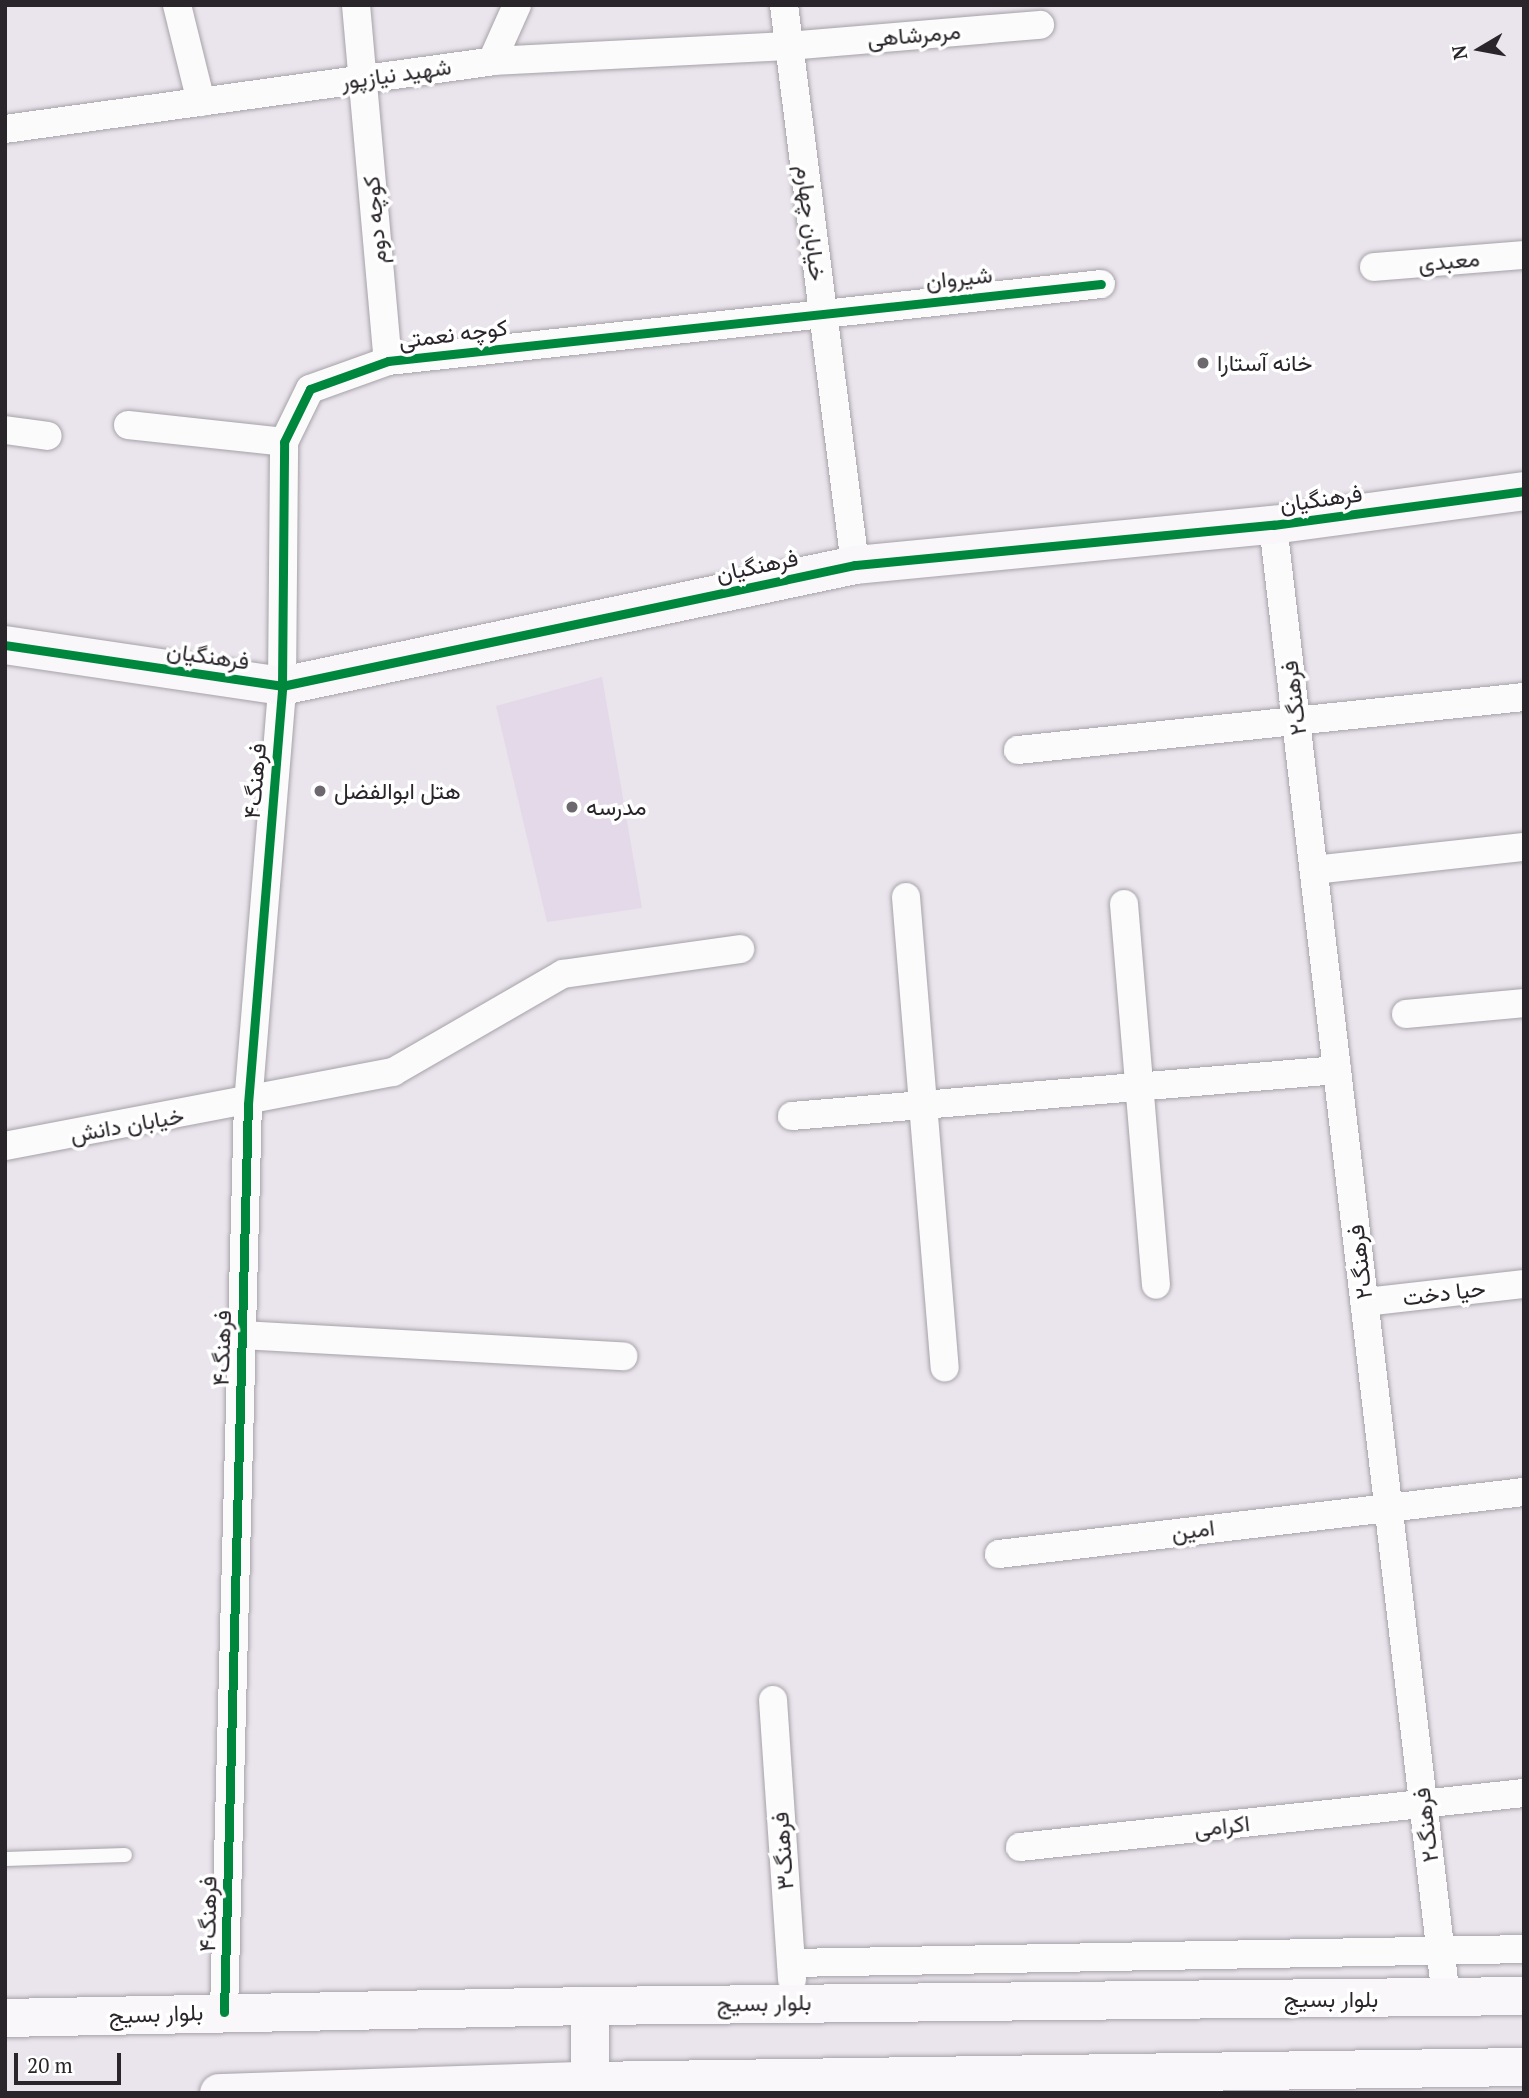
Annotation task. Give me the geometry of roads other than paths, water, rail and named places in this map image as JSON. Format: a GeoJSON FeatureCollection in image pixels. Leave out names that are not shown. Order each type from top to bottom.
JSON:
{"type":"FeatureCollection","features":[{"type":"Feature","properties":{"kind":"main road","name":"فرهنگیان"},"geometry":{"type":"LineString","coordinates":[[5,645],[282,686],[855,565],[1273,525],[1524,491]]}},
{"type":"Feature","properties":{"kind":"main road","name":"بلوار بسیج"},"geometry":{"type":"LineString","coordinates":[[5,2018],[794,2003],[1524,1996]]}},
{"type":"Feature","properties":{"kind":"main road"},"geometry":{"type":"LineString","coordinates":[[590,2006],[590,2081]]}},
{"type":"Feature","properties":{"kind":"main road"},"geometry":{"type":"LineString","coordinates":[[219,2093],[590,2081],[1033,2085],[1524,2067]]}},
{"type":"Feature","properties":{"kind":"street"},"geometry":{"type":"LineString","coordinates":[[177,5],[201,102]]}},
{"type":"Feature","properties":{"kind":"street","name":"کوچه دوم"},"geometry":{"type":"LineString","coordinates":[[356,5],[388,361]]}},
{"type":"Feature","properties":{"kind":"street"},"geometry":{"type":"LineString","coordinates":[[492,61],[517,5]]}},
{"type":"Feature","properties":{"kind":"street","name":"خیابان چهارم"},"geometry":{"type":"LineString","coordinates":[[784,5],[855,565]]}},
{"type":"Feature","properties":{"kind":"street","name":"مرمرشاهی"},"geometry":{"type":"LineString","coordinates":[[788,46],[1040,24]]}},
{"type":"Feature","properties":{"kind":"street","name":"شهید نیازپور"},"geometry":{"type":"LineString","coordinates":[[5,129],[492,61],[788,46]]}},
{"type":"Feature","properties":{"kind":"street","name":"معبدی"},"geometry":{"type":"LineString","coordinates":[[1374,267],[1524,255]]}},
{"type":"Feature","properties":{"kind":"street","name":"شیروان"},"geometry":{"type":"LineString","coordinates":[[822,312],[1101,284]]}},
{"type":"Feature","properties":{"kind":"street","name":"کوچه نعمتی"},"geometry":{"type":"LineString","coordinates":[[282,686],[284,442],[310,389],[388,361],[822,312]]}},
{"type":"Feature","properties":{"kind":"street"},"geometry":{"type":"LineString","coordinates":[[128,425],[284,442]]}},
{"type":"Feature","properties":{"kind":"street"},"geometry":{"type":"LineString","coordinates":[[5,430],[48,436]]}},
{"type":"Feature","properties":{"kind":"street","name":"فرهنگ۲"},"geometry":{"type":"LineString","coordinates":[[1273,525],[1446,1998]]}},
{"type":"Feature","properties":{"kind":"street","name":"فرهنگ۴"},"geometry":{"type":"LineString","coordinates":[[224,2012],[248,1104],[282,686]]}},
{"type":"Feature","properties":{"kind":"street"},"geometry":{"type":"LineString","coordinates":[[1018,750],[1524,696]]}},
{"type":"Feature","properties":{"kind":"street"},"geometry":{"type":"LineString","coordinates":[[1314,870],[1524,847]]}},
{"type":"Feature","properties":{"kind":"street"},"geometry":{"type":"LineString","coordinates":[[906,897],[946,1367]]}},
{"type":"Feature","properties":{"kind":"street"},"geometry":{"type":"LineString","coordinates":[[1124,904],[1156,1284]]}},
{"type":"Feature","properties":{"kind":"street","name":"خیابان دانش"},"geometry":{"type":"LineString","coordinates":[[5,1146],[248,1104],[393,1072],[563,974],[740,950]]}},
{"type":"Feature","properties":{"kind":"street"},"geometry":{"type":"LineString","coordinates":[[1406,1014],[1524,1003]]}},
{"type":"Feature","properties":{"kind":"street"},"geometry":{"type":"LineString","coordinates":[[792,1116],[1337,1070]]}},
{"type":"Feature","properties":{"kind":"street","name":"حیا دخت"},"geometry":{"type":"LineString","coordinates":[[1365,1302],[1524,1284]]}},
{"type":"Feature","properties":{"kind":"street"},"geometry":{"type":"LineString","coordinates":[[242,1335],[623,1356]]}},
{"type":"Feature","properties":{"kind":"street","name":"امین"},"geometry":{"type":"LineString","coordinates":[[999,1554],[1524,1492]]}},
{"type":"Feature","properties":{"kind":"street","name":"فرهنگ۳"},"geometry":{"type":"LineString","coordinates":[[773,1700],[794,2003]]}},
{"type":"Feature","properties":{"kind":"street","name":"اکرامی"},"geometry":{"type":"LineString","coordinates":[[1020,1847],[1524,1793]]}},
{"type":"Feature","properties":{"kind":"street"},"geometry":{"type":"LineString","coordinates":[[791,1963],[1524,1949]]}},
{"type":"Feature","properties":{"kind":"lane"},"geometry":{"type":"LineString","coordinates":[[5,1859],[125,1855]]}},
{"type":"Feature","properties":{"kind":"place","name":"خانه آستارا"},"geometry":{"type":"Point","coordinates":[1203,363]}},
{"type":"Feature","properties":{"kind":"place","name":"هتل ابوالفضل"},"geometry":{"type":"Point","coordinates":[320,791]}},
{"type":"Feature","properties":{"kind":"place","name":"مدرسه"},"geometry":{"type":"Point","coordinates":[572,807]}}]}
